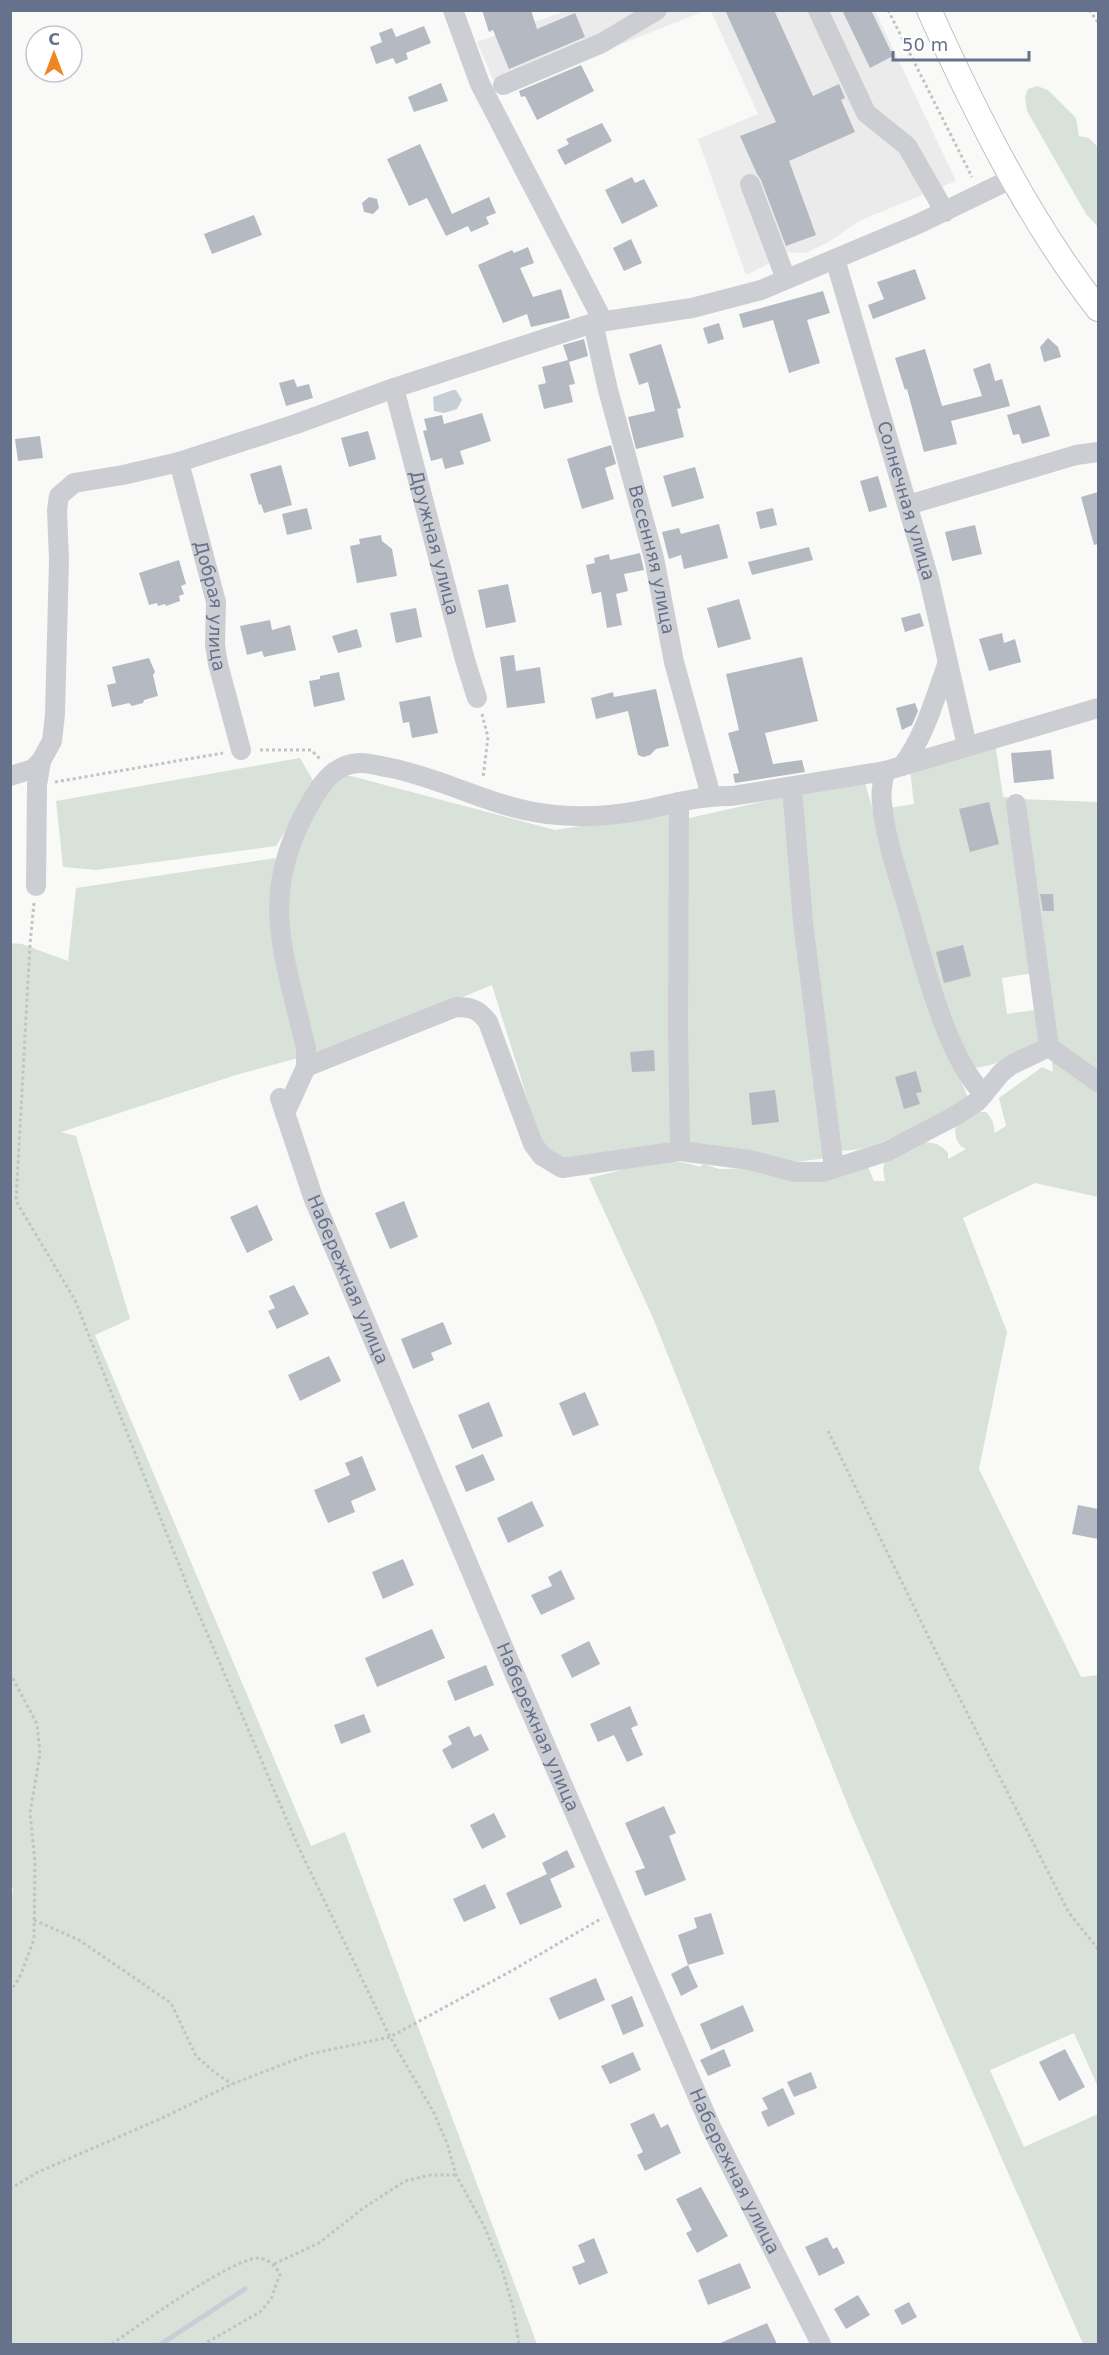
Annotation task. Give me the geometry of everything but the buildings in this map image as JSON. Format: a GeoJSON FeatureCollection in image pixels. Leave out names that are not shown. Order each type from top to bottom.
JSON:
{"type":"FeatureCollection","features":[{"type":"Feature","properties":{"kind":"main road"},"geometry":{"type":"LineString","coordinates":[[928,10],[978,115],[1013,178],[1043,229],[1098,309]]}},
{"type":"Feature","properties":{"kind":"street","name":"Весенняя улица"},"geometry":{"type":"LineString","coordinates":[[453,10],[480,84],[598,322],[608,390],[654,558],[674,662],[711,795]]}},
{"type":"Feature","properties":{"kind":"street"},"geometry":{"type":"LineString","coordinates":[[503,85],[602,43],[657,10]]}},
{"type":"Feature","properties":{"kind":"street"},"geometry":{"type":"LineString","coordinates":[[818,10],[866,113],[907,146],[945,212]]}},
{"type":"Feature","properties":{"kind":"street"},"geometry":{"type":"LineString","coordinates":[[10,776],[33,769],[41,761],[52,741],[56,714],[59,560],[57,510],[59,496],[74,483],[179,462],[296,424],[394,388],[598,322],[692,308],[761,290],[945,212],[1013,178]]}},
{"type":"Feature","properties":{"kind":"street"},"geometry":{"type":"LineString","coordinates":[[750,184],[786,279]]}},
{"type":"Feature","properties":{"kind":"street","name":"Солнечная улица"},"geometry":{"type":"LineString","coordinates":[[835,259],[908,505],[937,612],[947,665],[967,746]]}},
{"type":"Feature","properties":{"kind":"street","name":"Дружная улица"},"geometry":{"type":"LineString","coordinates":[[394,388],[477,698]]}},
{"type":"Feature","properties":{"kind":"street"},"geometry":{"type":"LineString","coordinates":[[908,505],[1076,455],[1098,452]]}},
{"type":"Feature","properties":{"kind":"street","name":"Добрая улица"},"geometry":{"type":"LineString","coordinates":[[179,462],[216,602],[215,645],[218,664],[241,750]]}},
{"type":"Feature","properties":{"kind":"street"},"geometry":{"type":"LineString","coordinates":[[947,665],[924,730],[913,752],[893,769],[881,788],[884,821],[923,961],[944,1024],[966,1073],[984,1094]]}},
{"type":"Feature","properties":{"kind":"street"},"geometry":{"type":"LineString","coordinates":[[1049,1047],[1001,1072],[978,1101],[956,1116],[897,1146],[824,1172],[795,1172],[750,1160],[680,1151],[562,1168],[542,1156],[534,1143],[488,1022],[479,1011],[471,1007],[456,1007],[306,1067],[306,1049],[279,931],[279,888],[290,844],[306,810],[317,790],[333,771],[345,765],[361,763],[404,771],[533,812],[568,816],[635,811],[711,795],[732,796],[893,769],[1098,708]]}},
{"type":"Feature","properties":{"kind":"street"},"geometry":{"type":"LineString","coordinates":[[36,886],[37,785],[41,761]]}},
{"type":"Feature","properties":{"kind":"street"},"geometry":{"type":"LineString","coordinates":[[792,787],[803,922],[834,1168]]}},
{"type":"Feature","properties":{"kind":"street"},"geometry":{"type":"LineString","coordinates":[[679,802],[680,1151]]}},
{"type":"Feature","properties":{"kind":"street"},"geometry":{"type":"LineString","coordinates":[[1016,804],[1049,1047],[1098,1082]]}},
{"type":"Feature","properties":{"kind":"street","name":"Набережная улица"},"geometry":{"type":"LineString","coordinates":[[306,1067],[282,1106],[313,1197],[616,1910],[711,2127],[821,2344]]}},
{"type":"Feature","properties":{"kind":"path"},"geometry":{"type":"LineString","coordinates":[[888,10],[980,195]]}},
{"type":"Feature","properties":{"kind":"path"},"geometry":{"type":"LineString","coordinates":[[1089,10],[1098,22]]}},
{"type":"Feature","properties":{"kind":"path"},"geometry":{"type":"LineString","coordinates":[[477,698],[488,737],[480,795]]}},
{"type":"Feature","properties":{"kind":"path"},"geometry":{"type":"LineString","coordinates":[[37,785],[241,750],[311,750],[333,771]]}},
{"type":"Feature","properties":{"kind":"path"},"geometry":{"type":"LineString","coordinates":[[36,886],[30,944],[16,1201],[75,1300],[197,1609],[298,1846],[390,2037],[433,2111],[447,2143],[456,2175],[484,2226],[502,2269],[513,2307],[519,2344]]}},
{"type":"Feature","properties":{"kind":"path"},"geometry":{"type":"LineString","coordinates":[[828,1431],[934,1648],[1069,1913],[1098,1949]]}},
{"type":"Feature","properties":{"kind":"path"},"geometry":{"type":"LineString","coordinates":[[10,1673],[37,1724],[40,1754],[30,1813],[35,1863],[34,1939],[21,1974],[10,1993]]}},
{"type":"Feature","properties":{"kind":"path"},"geometry":{"type":"LineString","coordinates":[[10,2189],[38,2172],[232,2085],[310,2054],[390,2037],[513,1970],[616,1910]]}},
{"type":"Feature","properties":{"kind":"path"},"geometry":{"type":"LineString","coordinates":[[33,1920],[79,1940],[171,2003],[196,2056],[232,2085]]}},
{"type":"Feature","properties":{"kind":"path"},"geometry":{"type":"LineString","coordinates":[[274,2264],[319,2243],[405,2181],[430,2175],[456,2175]]}},
{"type":"Feature","properties":{"kind":"path"},"geometry":{"type":"LineString","coordinates":[[112,2344],[198,2287],[238,2264],[259,2258],[274,2264],[280,2274],[271,2299],[260,2312],[204,2344]]}},
{"type":"Feature","properties":{"kind":"shaded area"},"geometry":{"type":"Polygon","coordinates":[[[566,11],[704,11],[499,93],[477,42],[566,11]]]}},
{"type":"Feature","properties":{"kind":"shaded area"},"geometry":{"type":"Polygon","coordinates":[[[711,11],[875,11],[956,181],[859,221],[829,242],[805,253],[786,252],[746,275],[698,139],[758,114],[711,11]]]}},
{"type":"Feature","properties":{"kind":"shaded area"},"geometry":{"type":"Polygon","coordinates":[[[1037,86],[1048,90],[1076,118],[1079,136],[1089,138],[1098,147],[1098,227],[1086,214],[1027,111],[1025,97],[1028,89],[1037,86]]]}},
{"type":"Feature","properties":{"kind":"shaded area"},"geometry":{"type":"Polygon","coordinates":[[[456,390],[462,400],[457,409],[444,413],[434,411],[433,397],[456,390]]]}},
{"type":"Feature","properties":{"kind":"shaded area"},"geometry":{"type":"Polygon","coordinates":[[[996,748],[1003,797],[1010,798],[1034,973],[1002,978],[1007,1014],[1040,1009],[1043,1036],[1039,1042],[1022,1053],[989,1065],[972,1068],[950,1024],[910,902],[889,808],[914,804],[910,770],[996,748]]]}},
{"type":"Feature","properties":{"kind":"shaded area"},"geometry":{"type":"Polygon","coordinates":[[[300,758],[315,784],[276,846],[96,870],[63,867],[56,801],[300,758]]]}},
{"type":"Feature","properties":{"kind":"shaded area"},"geometry":{"type":"Polygon","coordinates":[[[337,776],[351,776],[555,830],[672,812],[672,1140],[661,1147],[561,1160],[542,1146],[492,985],[322,1055],[310,1048],[286,933],[286,875],[326,788],[337,776]]]}},
{"type":"Feature","properties":{"kind":"shaded area"},"geometry":{"type":"Polygon","coordinates":[[[865,783],[934,1016],[969,1100],[884,1141],[866,1147],[837,1150],[811,952],[801,792],[865,783]]]}},
{"type":"Feature","properties":{"kind":"shaded area"},"geometry":{"type":"Polygon","coordinates":[[[787,796],[827,1158],[796,1162],[755,1153],[690,1146],[685,1136],[685,819],[787,796]]]}},
{"type":"Feature","properties":{"kind":"shaded area"},"geometry":{"type":"Polygon","coordinates":[[[1020,799],[1098,802],[1098,1075],[1054,1043],[1020,799]]]}},
{"type":"Feature","properties":{"kind":"shaded area"},"geometry":{"type":"Polygon","coordinates":[[[276,858],[270,906],[272,940],[298,1058],[236,1075],[61,1132],[76,1136],[130,1319],[95,1335],[311,1846],[345,1832],[537,2344],[11,2344],[10,1910],[13,1889],[10,1881],[10,943],[22,944],[68,961],[76,888],[276,858]]]}},
{"type":"Feature","properties":{"kind":"shaded area"},"geometry":{"type":"Polygon","coordinates":[[[1051,1052],[1098,1081],[1098,1197],[1035,1183],[963,1218],[1007,1332],[979,1469],[1081,1677],[1098,1675],[1098,2087],[1074,2033],[990,2070],[1024,2147],[1098,2114],[1098,2344],[1083,2344],[852,1816],[653,1318],[589,1178],[659,1162],[673,1162],[699,1167],[704,1164],[719,1169],[868,1167],[874,1181],[885,1181],[883,1169],[885,1160],[913,1146],[925,1143],[937,1144],[948,1153],[948,1159],[966,1149],[957,1141],[955,1130],[956,1121],[967,1112],[986,1112],[993,1122],[994,1133],[1006,1126],[999,1098],[1042,1067],[1053,1072],[1051,1052]]]}},
{"type":"Feature","properties":{"kind":"waterway"},"geometry":{"type":"LineString","coordinates":[[161,2344],[245,2289]]}}]}
